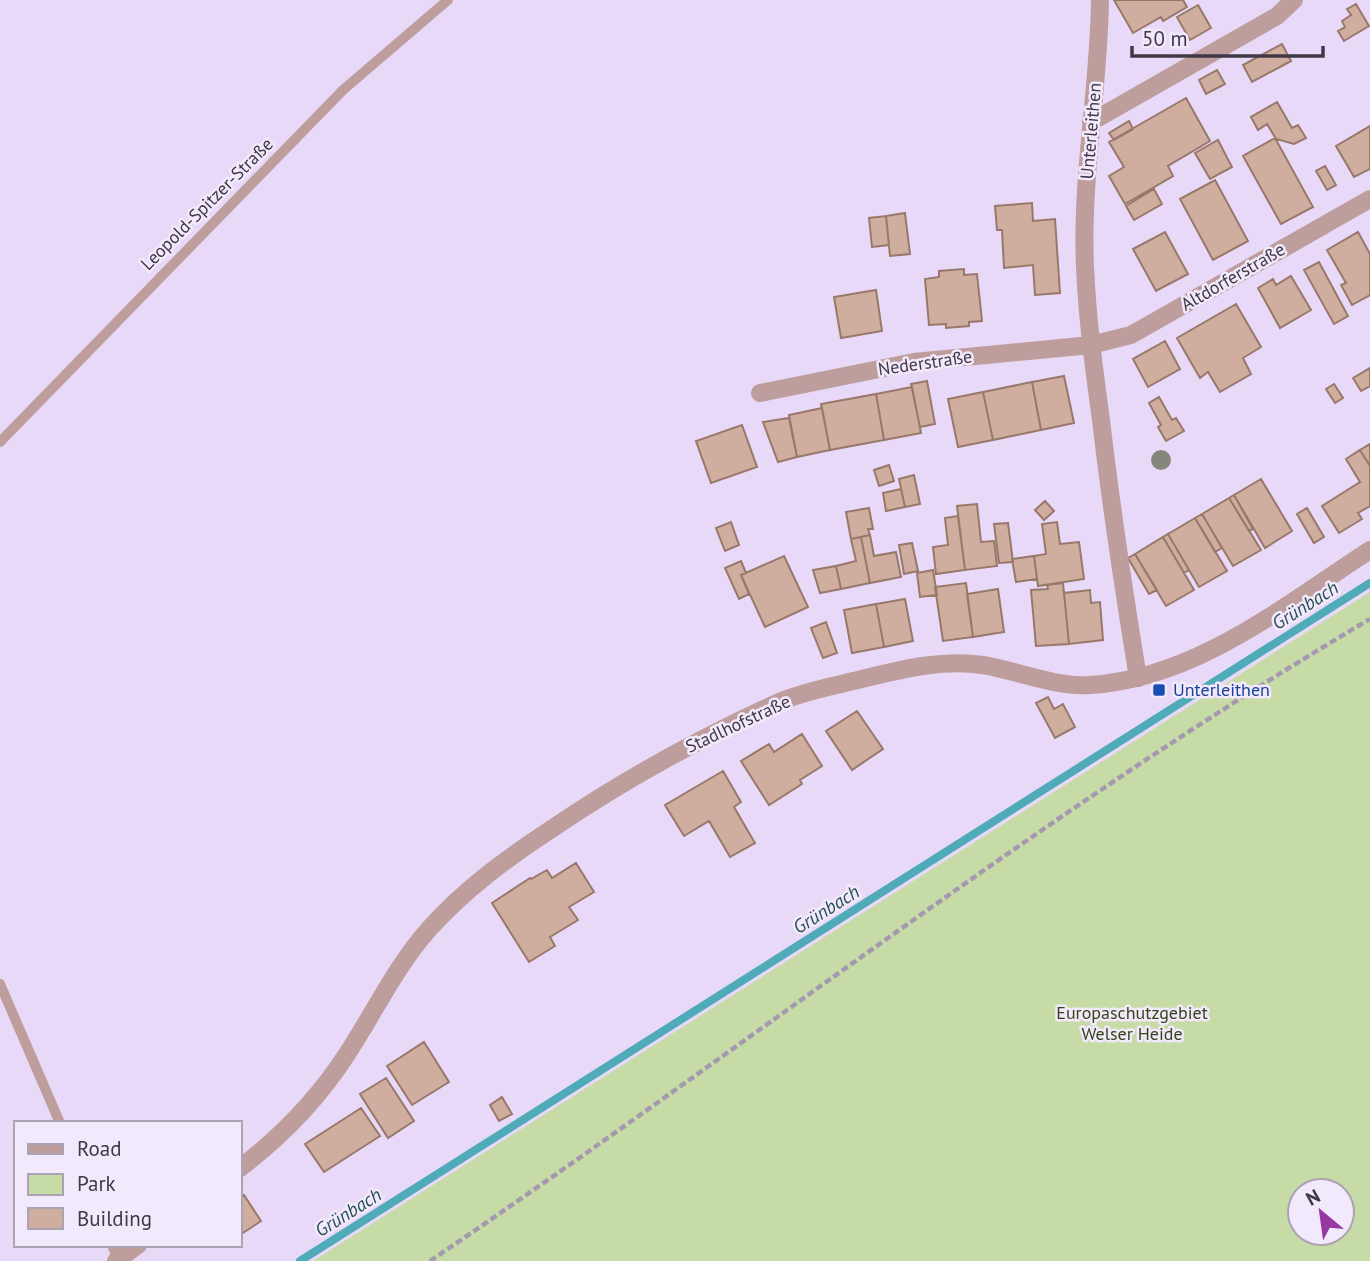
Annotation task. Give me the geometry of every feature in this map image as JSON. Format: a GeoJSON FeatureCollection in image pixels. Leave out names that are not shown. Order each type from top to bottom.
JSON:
{"type":"FeatureCollection","features":[{"type":"Feature","properties":{"kind":"street","name":"Unterleithen"},"geometry":{"type":"LineString","coordinates":[[1100,0],[1100,39],[1087,161],[1085,264],[1091,345],[1114,532],[1138,678]]}},
{"type":"Feature","properties":{"kind":"street"},"geometry":{"type":"LineString","coordinates":[[1091,122],[1277,16],[1294,0]]}},
{"type":"Feature","properties":{"kind":"street","name":"Altdorferstraße"},"geometry":{"type":"LineString","coordinates":[[1091,345],[1131,335],[1370,199]]}},
{"type":"Feature","properties":{"kind":"street","name":"Nederstraße"},"geometry":{"type":"LineString","coordinates":[[760,393],[914,362],[1091,345]]}},
{"type":"Feature","properties":{"kind":"street","name":"Stadlhofstraße"},"geometry":{"type":"LineString","coordinates":[[242,1166],[285,1130],[318,1096],[404,963],[427,931],[456,901],[501,863],[573,814],[662,760],[781,701],[829,687],[916,668],[952,662],[985,665],[1047,682],[1088,685],[1138,678],[1176,666],[1263,620],[1370,550]]}},
{"type":"Feature","properties":{"kind":"street"},"geometry":{"type":"LineString","coordinates":[[115,1255],[133,1247]]}},
{"type":"Feature","properties":{"kind":"lane","name":"Leopold-Spitzer-Straße"},"geometry":{"type":"LineString","coordinates":[[0,442],[343,90],[448,0]]}},
{"type":"Feature","properties":{"kind":"lane"},"geometry":{"type":"LineString","coordinates":[[0,984],[59,1121]]}},
{"type":"Feature","properties":{"kind":"path"},"geometry":{"type":"LineString","coordinates":[[430,1261],[1160,749],[1370,619]]}},
{"type":"Feature","properties":{"kind":"green space","name":"Europaschutzgebiet Welser Heide"},"geometry":{"type":"Polygon","coordinates":[[[1370,592],[1370,1261],[313,1261],[1370,592]]]}},
{"type":"Feature","properties":{"kind":"building"},"geometry":{"type":"Polygon","coordinates":[[[1114,0],[1183,0],[1187,7],[1163,21],[1161,17],[1133,33],[1114,0]]]}},
{"type":"Feature","properties":{"kind":"building"},"geometry":{"type":"Polygon","coordinates":[[[1356,4],[1369,26],[1344,41],[1338,31],[1345,27],[1342,21],[1351,15],[1347,9],[1356,4]]]}},
{"type":"Feature","properties":{"kind":"building"},"geometry":{"type":"Polygon","coordinates":[[[1198,5],[1211,28],[1190,40],[1177,17],[1198,5]]]}},
{"type":"Feature","properties":{"kind":"building"},"geometry":{"type":"Polygon","coordinates":[[[1282,44],[1291,61],[1252,82],[1243,65],[1282,44]]]}},
{"type":"Feature","properties":{"kind":"building"},"geometry":{"type":"Polygon","coordinates":[[[1217,70],[1225,84],[1206,94],[1199,80],[1217,70]]]}},
{"type":"Feature","properties":{"kind":"building"},"geometry":{"type":"Polygon","coordinates":[[[1186,98],[1210,141],[1168,166],[1173,176],[1125,204],[1109,176],[1124,167],[1109,142],[1186,98]]]}},
{"type":"Feature","properties":{"kind":"building"},"geometry":{"type":"Polygon","coordinates":[[[1277,102],[1292,128],[1298,125],[1306,138],[1294,144],[1276,139],[1267,124],[1258,130],[1251,117],[1277,102]]]}},
{"type":"Feature","properties":{"kind":"building"},"geometry":{"type":"Polygon","coordinates":[[[1129,121],[1133,129],[1114,140],[1109,133],[1129,121]]]}},
{"type":"Feature","properties":{"kind":"building"},"geometry":{"type":"Polygon","coordinates":[[[1370,126],[1370,169],[1354,177],[1336,146],[1370,126]]]}},
{"type":"Feature","properties":{"kind":"building"},"geometry":{"type":"Polygon","coordinates":[[[1275,138],[1313,207],[1281,224],[1243,156],[1275,138]]]}},
{"type":"Feature","properties":{"kind":"building"},"geometry":{"type":"Polygon","coordinates":[[[1218,140],[1232,167],[1210,179],[1195,153],[1218,140]]]}},
{"type":"Feature","properties":{"kind":"building"},"geometry":{"type":"Polygon","coordinates":[[[1325,166],[1336,185],[1327,190],[1316,171],[1325,166]]]}},
{"type":"Feature","properties":{"kind":"building"},"geometry":{"type":"Polygon","coordinates":[[[1215,180],[1248,241],[1213,260],[1180,199],[1215,180]]]}},
{"type":"Feature","properties":{"kind":"building"},"geometry":{"type":"Polygon","coordinates":[[[1154,189],[1162,204],[1134,220],[1126,206],[1154,189]]]}},
{"type":"Feature","properties":{"kind":"building"},"geometry":{"type":"Polygon","coordinates":[[[1032,203],[1033,221],[1055,219],[1060,293],[1035,295],[1033,265],[1004,268],[1002,230],[997,230],[995,206],[1032,203]]]}},
{"type":"Feature","properties":{"kind":"building"},"geometry":{"type":"Polygon","coordinates":[[[905,213],[910,254],[890,256],[886,216],[905,213]]]}},
{"type":"Feature","properties":{"kind":"building"},"geometry":{"type":"Polygon","coordinates":[[[886,216],[889,245],[872,247],[869,218],[886,216]]]}},
{"type":"Feature","properties":{"kind":"building"},"geometry":{"type":"Polygon","coordinates":[[[1165,232],[1188,274],[1156,291],[1133,249],[1165,232]]]}},
{"type":"Feature","properties":{"kind":"building"},"geometry":{"type":"Polygon","coordinates":[[[1358,232],[1370,254],[1370,295],[1352,305],[1341,285],[1346,283],[1327,250],[1358,232]]]}},
{"type":"Feature","properties":{"kind":"building"},"geometry":{"type":"Polygon","coordinates":[[[1319,262],[1348,316],[1334,324],[1304,270],[1319,262]]]}},
{"type":"Feature","properties":{"kind":"building"},"geometry":{"type":"Polygon","coordinates":[[[964,269],[964,275],[977,274],[982,321],[969,322],[969,326],[946,328],[946,324],[929,325],[925,279],[939,277],[939,271],[964,269]]]}},
{"type":"Feature","properties":{"kind":"building"},"geometry":{"type":"Polygon","coordinates":[[[1291,276],[1311,310],[1280,328],[1258,288],[1273,279],[1276,285],[1291,276]]]}},
{"type":"Feature","properties":{"kind":"building"},"geometry":{"type":"Polygon","coordinates":[[[876,290],[882,331],[841,338],[834,297],[876,290]]]}},
{"type":"Feature","properties":{"kind":"building"},"geometry":{"type":"Polygon","coordinates":[[[1236,304],[1261,347],[1243,358],[1251,374],[1220,392],[1208,372],[1200,378],[1177,338],[1236,304]]]}},
{"type":"Feature","properties":{"kind":"building"},"geometry":{"type":"Polygon","coordinates":[[[1165,341],[1180,369],[1148,387],[1133,359],[1165,341]]]}},
{"type":"Feature","properties":{"kind":"building"},"geometry":{"type":"Polygon","coordinates":[[[1370,368],[1370,386],[1361,391],[1353,378],[1370,368]]]}},
{"type":"Feature","properties":{"kind":"building"},"geometry":{"type":"Polygon","coordinates":[[[1064,376],[1074,423],[1041,430],[1032,382],[1064,376]]]}},
{"type":"Feature","properties":{"kind":"building"},"geometry":{"type":"Polygon","coordinates":[[[927,381],[935,424],[920,427],[911,384],[927,381]]]}},
{"type":"Feature","properties":{"kind":"building"},"geometry":{"type":"Polygon","coordinates":[[[1032,382],[1041,430],[993,440],[983,392],[1032,382]]]}},
{"type":"Feature","properties":{"kind":"building"},"geometry":{"type":"Polygon","coordinates":[[[1334,384],[1343,398],[1335,403],[1326,389],[1334,384]]]}},
{"type":"Feature","properties":{"kind":"building"},"geometry":{"type":"Polygon","coordinates":[[[912,387],[921,433],[884,440],[876,394],[912,387]]]}},
{"type":"Feature","properties":{"kind":"building"},"geometry":{"type":"Polygon","coordinates":[[[983,392],[993,440],[958,447],[948,399],[983,392]]]}},
{"type":"Feature","properties":{"kind":"building"},"geometry":{"type":"Polygon","coordinates":[[[876,394],[884,440],[830,450],[821,404],[876,394]]]}},
{"type":"Feature","properties":{"kind":"building"},"geometry":{"type":"Polygon","coordinates":[[[1159,397],[1172,420],[1176,418],[1184,431],[1166,441],[1149,403],[1159,397]]]}},
{"type":"Feature","properties":{"kind":"building"},"geometry":{"type":"Polygon","coordinates":[[[822,408],[830,450],[797,457],[789,415],[822,408]]]}},
{"type":"Feature","properties":{"kind":"building"},"geometry":{"type":"Polygon","coordinates":[[[789,418],[797,457],[778,462],[763,422],[789,418]]]}},
{"type":"Feature","properties":{"kind":"building"},"geometry":{"type":"Polygon","coordinates":[[[742,425],[757,467],[711,483],[696,441],[742,425]]]}},
{"type":"Feature","properties":{"kind":"building"},"geometry":{"type":"Polygon","coordinates":[[[1370,444],[1370,466],[1360,450],[1370,444]]]}},
{"type":"Feature","properties":{"kind":"building"},"geometry":{"type":"Polygon","coordinates":[[[1360,450],[1370,466],[1370,506],[1358,513],[1362,519],[1339,533],[1322,506],[1360,482],[1346,459],[1360,450]]]}},
{"type":"Feature","properties":{"kind":"building"},"geometry":{"type":"Polygon","coordinates":[[[889,465],[894,481],[879,486],[874,470],[889,465]]]}},
{"type":"Feature","properties":{"kind":"building"},"geometry":{"type":"Polygon","coordinates":[[[914,475],[920,504],[905,507],[899,479],[914,475]]]}},
{"type":"Feature","properties":{"kind":"building"},"geometry":{"type":"Polygon","coordinates":[[[1261,479],[1292,531],[1265,548],[1234,495],[1261,479]]]}},
{"type":"Feature","properties":{"kind":"building"},"geometry":{"type":"Polygon","coordinates":[[[901,489],[905,507],[886,511],[883,493],[901,489]]]}},
{"type":"Feature","properties":{"kind":"building"},"geometry":{"type":"Polygon","coordinates":[[[1234,495],[1253,529],[1249,531],[1229,498],[1234,495]]]}},
{"type":"Feature","properties":{"kind":"building"},"geometry":{"type":"Polygon","coordinates":[[[1229,498],[1261,550],[1233,566],[1202,514],[1229,498]]]}},
{"type":"Feature","properties":{"kind":"building"},"geometry":{"type":"Polygon","coordinates":[[[1045,501],[1054,511],[1044,520],[1035,510],[1045,501]]]}},
{"type":"Feature","properties":{"kind":"building"},"geometry":{"type":"Polygon","coordinates":[[[977,504],[981,542],[994,541],[997,566],[965,570],[957,506],[977,504]]]}},
{"type":"Feature","properties":{"kind":"building"},"geometry":{"type":"Polygon","coordinates":[[[869,508],[873,529],[868,529],[870,535],[851,539],[846,512],[869,508]]]}},
{"type":"Feature","properties":{"kind":"building"},"geometry":{"type":"Polygon","coordinates":[[[1307,508],[1324,537],[1314,543],[1297,514],[1307,508]]]}},
{"type":"Feature","properties":{"kind":"building"},"geometry":{"type":"Polygon","coordinates":[[[1202,514],[1222,548],[1215,552],[1195,518],[1202,514]]]}},
{"type":"Feature","properties":{"kind":"building"},"geometry":{"type":"Polygon","coordinates":[[[958,516],[965,570],[936,574],[933,547],[948,545],[945,518],[958,516]]]}},
{"type":"Feature","properties":{"kind":"building"},"geometry":{"type":"Polygon","coordinates":[[[1195,518],[1227,571],[1199,587],[1168,534],[1195,518]]]}},
{"type":"Feature","properties":{"kind":"building"},"geometry":{"type":"Polygon","coordinates":[[[731,522],[739,545],[725,551],[716,528],[731,522]]]}},
{"type":"Feature","properties":{"kind":"building"},"geometry":{"type":"Polygon","coordinates":[[[1057,522],[1060,544],[1079,542],[1084,579],[1038,586],[1034,556],[1046,554],[1042,524],[1057,522]]]}},
{"type":"Feature","properties":{"kind":"building"},"geometry":{"type":"Polygon","coordinates":[[[1008,523],[1013,562],[999,563],[994,524],[1008,523]]]}},
{"type":"Feature","properties":{"kind":"building"},"geometry":{"type":"Polygon","coordinates":[[[1168,534],[1189,570],[1184,573],[1163,537],[1168,534]]]}},
{"type":"Feature","properties":{"kind":"building"},"geometry":{"type":"Polygon","coordinates":[[[870,535],[874,556],[896,552],[901,577],[870,583],[861,537],[870,535]]]}},
{"type":"Feature","properties":{"kind":"building"},"geometry":{"type":"Polygon","coordinates":[[[861,537],[870,583],[841,589],[836,566],[856,561],[851,539],[861,537]]]}},
{"type":"Feature","properties":{"kind":"building"},"geometry":{"type":"Polygon","coordinates":[[[1163,537],[1194,590],[1166,606],[1135,554],[1163,537]]]}},
{"type":"Feature","properties":{"kind":"building"},"geometry":{"type":"Polygon","coordinates":[[[912,543],[918,571],[904,574],[899,545],[912,543]]]}},
{"type":"Feature","properties":{"kind":"building"},"geometry":{"type":"Polygon","coordinates":[[[1135,554],[1157,590],[1149,594],[1128,558],[1135,554]]]}},
{"type":"Feature","properties":{"kind":"building"},"geometry":{"type":"Polygon","coordinates":[[[784,556],[808,607],[765,627],[741,575],[784,556]]]}},
{"type":"Feature","properties":{"kind":"building"},"geometry":{"type":"Polygon","coordinates":[[[1034,556],[1037,579],[1016,582],[1012,559],[1034,556]]]}},
{"type":"Feature","properties":{"kind":"building"},"geometry":{"type":"Polygon","coordinates":[[[741,561],[746,573],[741,575],[749,594],[739,599],[725,568],[741,561]]]}},
{"type":"Feature","properties":{"kind":"building"},"geometry":{"type":"Polygon","coordinates":[[[836,566],[841,589],[820,593],[813,570],[836,566]]]}},
{"type":"Feature","properties":{"kind":"building"},"geometry":{"type":"Polygon","coordinates":[[[933,570],[937,595],[920,597],[917,573],[933,570]]]}},
{"type":"Feature","properties":{"kind":"building"},"geometry":{"type":"Polygon","coordinates":[[[966,583],[973,637],[943,641],[935,587],[966,583]]]}},
{"type":"Feature","properties":{"kind":"building"},"geometry":{"type":"Polygon","coordinates":[[[1063,583],[1069,644],[1036,646],[1031,590],[1048,589],[1047,585],[1063,583]]]}},
{"type":"Feature","properties":{"kind":"building"},"geometry":{"type":"Polygon","coordinates":[[[998,589],[1004,632],[973,637],[967,594],[998,589]]]}},
{"type":"Feature","properties":{"kind":"building"},"geometry":{"type":"Polygon","coordinates":[[[1090,590],[1091,603],[1100,602],[1103,640],[1069,644],[1064,593],[1090,590]]]}},
{"type":"Feature","properties":{"kind":"building"},"geometry":{"type":"Polygon","coordinates":[[[905,599],[913,641],[884,647],[876,604],[905,599]]]}},
{"type":"Feature","properties":{"kind":"building"},"geometry":{"type":"Polygon","coordinates":[[[876,604],[884,647],[852,653],[844,610],[876,604]]]}},
{"type":"Feature","properties":{"kind":"building"},"geometry":{"type":"Polygon","coordinates":[[[826,622],[837,653],[823,658],[811,628],[826,622]]]}},
{"type":"Feature","properties":{"kind":"building"},"geometry":{"type":"Polygon","coordinates":[[[1048,697],[1054,709],[1063,704],[1075,727],[1055,738],[1036,703],[1048,697]]]}},
{"type":"Feature","properties":{"kind":"building"},"geometry":{"type":"Polygon","coordinates":[[[857,711],[883,749],[852,770],[826,731],[857,711]]]}},
{"type":"Feature","properties":{"kind":"building"},"geometry":{"type":"Polygon","coordinates":[[[802,734],[822,766],[800,780],[802,784],[769,805],[741,761],[769,744],[774,752],[802,734]]]}},
{"type":"Feature","properties":{"kind":"building"},"geometry":{"type":"Polygon","coordinates":[[[723,771],[741,802],[734,807],[755,843],[730,857],[709,821],[684,836],[665,805],[723,771]]]}},
{"type":"Feature","properties":{"kind":"building"},"geometry":{"type":"Polygon","coordinates":[[[576,863],[594,892],[569,907],[578,920],[550,937],[555,946],[529,962],[492,903],[530,878],[547,870],[552,878],[576,863]]]}},
{"type":"Feature","properties":{"kind":"building"},"geometry":{"type":"Polygon","coordinates":[[[424,1042],[449,1082],[412,1105],[387,1066],[424,1042]]]}},
{"type":"Feature","properties":{"kind":"building"},"geometry":{"type":"Polygon","coordinates":[[[386,1078],[414,1121],[388,1138],[360,1094],[386,1078]]]}},
{"type":"Feature","properties":{"kind":"building"},"geometry":{"type":"Polygon","coordinates":[[[502,1097],[512,1114],[499,1121],[490,1105],[502,1097]]]}},
{"type":"Feature","properties":{"kind":"building"},"geometry":{"type":"Polygon","coordinates":[[[361,1108],[380,1136],[324,1172],[305,1144],[361,1108]]]}},
{"type":"Feature","properties":{"kind":"building"},"geometry":{"type":"Polygon","coordinates":[[[244,1195],[261,1221],[242,1234],[244,1195]]]}},
{"type":"Feature","properties":{"kind":"waterway","name":"Grünbach"},"geometry":{"type":"LineString","coordinates":[[300,1261],[1370,583]]}},
{"type":"Feature","properties":{"kind":"place","name":"Unterleithen"},"geometry":{"type":"Point","coordinates":[1159,690]}}]}
